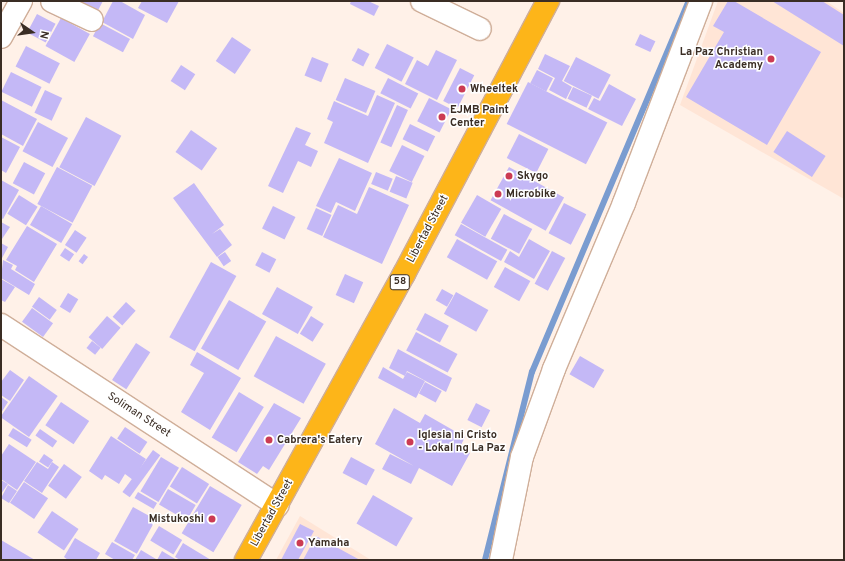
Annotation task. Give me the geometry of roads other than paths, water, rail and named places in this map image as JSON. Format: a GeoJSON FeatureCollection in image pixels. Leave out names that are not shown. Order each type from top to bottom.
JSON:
{"type":"FeatureCollection","features":[{"type":"Feature","properties":{"kind":"highway","name":"Libertad Street"},"geometry":{"type":"LineString","coordinates":[[246,560],[400,281],[548,1]]}},
{"type":"Feature","properties":{"kind":"street"},"geometry":{"type":"LineString","coordinates":[[1,37],[21,1]]}},
{"type":"Feature","properties":{"kind":"street"},"geometry":{"type":"LineString","coordinates":[[52,1],[92,20]]}},
{"type":"Feature","properties":{"kind":"street"},"geometry":{"type":"LineString","coordinates":[[422,1],[480,30]]}},
{"type":"Feature","properties":{"kind":"street"},"geometry":{"type":"LineString","coordinates":[[501,560],[522,457],[554,369],[624,203],[701,1]]}},
{"type":"Feature","properties":{"kind":"street","name":"Soliman Street"},"geometry":{"type":"LineString","coordinates":[[1,325],[277,505]]}},
{"type":"Feature","properties":{"kind":"waterway"},"geometry":{"type":"LineString","coordinates":[[485,560],[532,372],[689,1]]}},
{"type":"Feature","properties":{"kind":"place","name":"La Paz Christian Academy"},"geometry":{"type":"Point","coordinates":[771,59]}},
{"type":"Feature","properties":{"kind":"place","name":"Wheeltek"},"geometry":{"type":"Point","coordinates":[462,89]}},
{"type":"Feature","properties":{"kind":"place","name":"EJMB Paint Center"},"geometry":{"type":"Point","coordinates":[442,117]}},
{"type":"Feature","properties":{"kind":"place","name":"Skygo"},"geometry":{"type":"Point","coordinates":[509,176]}},
{"type":"Feature","properties":{"kind":"place","name":"Microbike"},"geometry":{"type":"Point","coordinates":[498,194]}},
{"type":"Feature","properties":{"kind":"place","name":"Cabrera's Eatery"},"geometry":{"type":"Point","coordinates":[269,440]}},
{"type":"Feature","properties":{"kind":"place","name":"Iglesia ni Cristo - Lokal ng La Paz"},"geometry":{"type":"Point","coordinates":[410,442]}},
{"type":"Feature","properties":{"kind":"place","name":"Mistukoshi"},"geometry":{"type":"Point","coordinates":[212,519]}},
{"type":"Feature","properties":{"kind":"place","name":"Yamaha"},"geometry":{"type":"Point","coordinates":[300,543]}}]}
